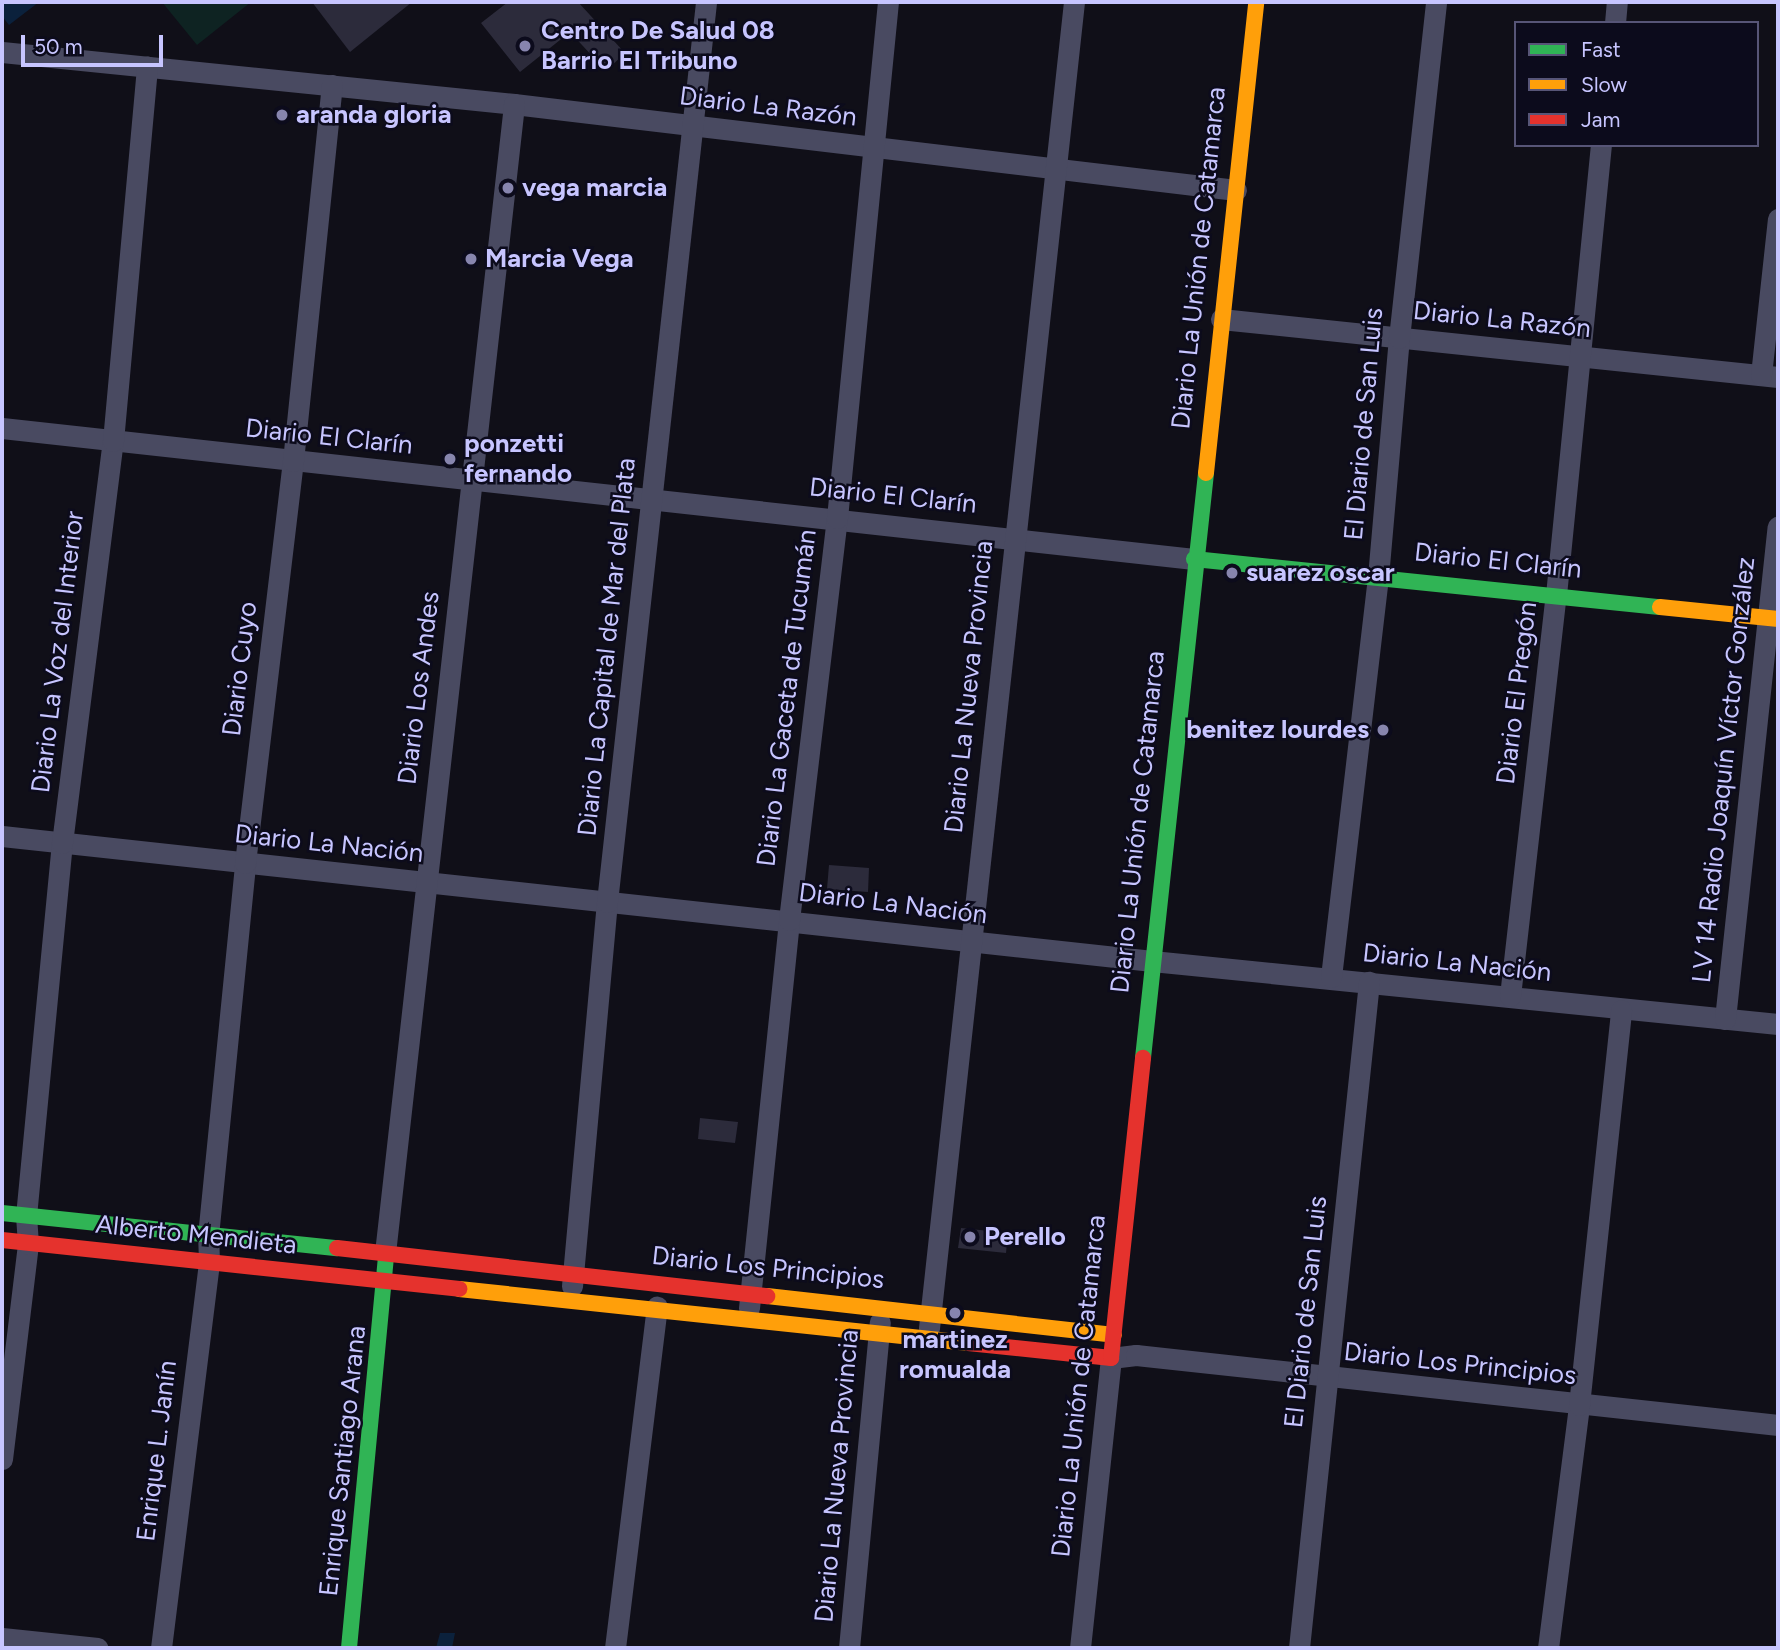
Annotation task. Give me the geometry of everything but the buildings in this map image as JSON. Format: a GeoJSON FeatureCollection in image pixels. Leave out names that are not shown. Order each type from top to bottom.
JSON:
{"type":"FeatureCollection","features":[{"type":"Feature","properties":{"kind":"street","name":"Diario La Capital de Mar del Plata"},"geometry":{"type":"LineString","coordinates":[[571,1299],[607,902],[706,2]]}},
{"type":"Feature","properties":{"kind":"street","name":"Diario La Gaceta de Tucumán"},"geometry":{"type":"LineString","coordinates":[[748,1318],[789,920],[836,518],[888,2]]}},
{"type":"Feature","properties":{"kind":"street","name":"Diario La Nueva Provincia"},"geometry":{"type":"LineString","coordinates":[[928,1338],[1013,537],[1058,167],[1074,2]]}},
{"type":"Feature","properties":{"kind":"street","name":"Diario La Unión de Catamarca"},"geometry":{"type":"LineString","coordinates":[[1080,1648],[1194,559],[1256,2]]}},
{"type":"Feature","properties":{"kind":"street","name":"El Diario de San Luis"},"geometry":{"type":"LineString","coordinates":[[1331,977],[1378,577],[1399,338],[1436,2]]}},
{"type":"Feature","properties":{"kind":"street"},"geometry":{"type":"LineString","coordinates":[[1615,21],[1617,2]]}},
{"type":"Feature","properties":{"kind":"street","name":"Diario La Razón"},"geometry":{"type":"LineString","coordinates":[[2,52],[514,104],[1236,190]]}},
{"type":"Feature","properties":{"kind":"street","name":"Diario La Voz del Interior"},"geometry":{"type":"LineString","coordinates":[[2,1459],[28,1244],[26,1216],[62,843],[113,441],[147,67]]}},
{"type":"Feature","properties":{"kind":"street","name":"Diario Cuyo"},"geometry":{"type":"LineString","coordinates":[[209,1261],[208,1236],[245,863],[293,461],[332,85]]}},
{"type":"Feature","properties":{"kind":"street","name":"Diario Los Andes"},"geometry":{"type":"LineString","coordinates":[[386,1279],[385,1253],[425,882],[514,104]]}},
{"type":"Feature","properties":{"kind":"street","name":"Diario El Pregón"},"geometry":{"type":"LineString","coordinates":[[1510,996],[1556,595],[1601,147]]}},
{"type":"Feature","properties":{"kind":"street"},"geometry":{"type":"LineString","coordinates":[[1770,376],[1778,219]]}},
{"type":"Feature","properties":{"kind":"street","name":"Diario La Razón"},"geometry":{"type":"LineString","coordinates":[[1221,319],[1770,376]]}},
{"type":"Feature","properties":{"kind":"street","name":"Diario El Clarín"},"geometry":{"type":"LineString","coordinates":[[2,428],[1194,559],[1773,618]]}},
{"type":"Feature","properties":{"kind":"street","name":"LV 14 Radio Joaquín Víctor González"},"geometry":{"type":"LineString","coordinates":[[1725,1019],[1773,618],[1778,527]]}},
{"type":"Feature","properties":{"kind":"street","name":"Diario La Nación"},"geometry":{"type":"LineString","coordinates":[[2,836],[1152,961],[1778,1024]]}},
{"type":"Feature","properties":{"kind":"street","name":"El Diario de San Luis"},"geometry":{"type":"LineString","coordinates":[[1299,1648],[1369,982]]}},
{"type":"Feature","properties":{"kind":"street"},"geometry":{"type":"LineString","coordinates":[[1548,1648],[1579,1405],[1621,1010]]}},
{"type":"Feature","properties":{"kind":"street","name":"Alberto Mendieta"},"geometry":{"type":"LineString","coordinates":[[2,1213],[385,1253]]}},
{"type":"Feature","properties":{"kind":"street","name":"Alberto Mendieta"},"geometry":{"type":"LineString","coordinates":[[2,1241],[386,1279]]}},
{"type":"Feature","properties":{"kind":"street","name":"Diario Los Principios"},"geometry":{"type":"LineString","coordinates":[[385,1253],[1114,1335]]}},
{"type":"Feature","properties":{"kind":"street","name":"Enrique L. Janín"},"geometry":{"type":"LineString","coordinates":[[161,1648],[209,1261]]}},
{"type":"Feature","properties":{"kind":"street","name":"Diario Los Principios"},"geometry":{"type":"LineString","coordinates":[[386,1279],[1111,1358],[1136,1355],[1778,1425]]}},
{"type":"Feature","properties":{"kind":"street","name":"Enrique Santiago Arana"},"geometry":{"type":"LineString","coordinates":[[349,1648],[386,1279]]}},
{"type":"Feature","properties":{"kind":"street"},"geometry":{"type":"LineString","coordinates":[[615,1648],[657,1307]]}},
{"type":"Feature","properties":{"kind":"street","name":"Diario La Nueva Provincia"},"geometry":{"type":"LineString","coordinates":[[849,1648],[880,1309]]}},
{"type":"Feature","properties":{"kind":"street"},"geometry":{"type":"LineString","coordinates":[[1114,1335],[1136,1355]]}},
{"type":"Feature","properties":{"kind":"street"},"geometry":{"type":"LineString","coordinates":[[2,1639],[97,1648]]}},
{"type":"Feature","properties":{"kind":"green space"},"geometry":{"type":"Polygon","coordinates":[[[162,2],[251,2],[197,45],[162,2]]]}},
{"type":"Feature","properties":{"kind":"water"},"geometry":{"type":"Polygon","coordinates":[[[2,2],[39,2],[9,25],[2,16],[2,2]]]}},
{"type":"Feature","properties":{"kind":"water"},"geometry":{"type":"Polygon","coordinates":[[[440,1633],[455,1633],[452,1648],[436,1648],[440,1633]]]}},
{"type":"Feature","properties":{"kind":"traffic: fast"},"geometry":{"type":"LineString","coordinates":[[1143,1058],[1206,473]]}},
{"type":"Feature","properties":{"kind":"traffic: fast"},"geometry":{"type":"LineString","coordinates":[[1194,559],[1660,607]]}},
{"type":"Feature","properties":{"kind":"traffic: fast"},"geometry":{"type":"LineString","coordinates":[[2,1213],[337,1248]]}},
{"type":"Feature","properties":{"kind":"traffic: fast"},"geometry":{"type":"LineString","coordinates":[[349,1648],[386,1260]]}},
{"type":"Feature","properties":{"kind":"traffic: slow"},"geometry":{"type":"LineString","coordinates":[[1206,473],[1256,2]]}},
{"type":"Feature","properties":{"kind":"traffic: slow"},"geometry":{"type":"LineString","coordinates":[[1660,607],[1778,619]]}},
{"type":"Feature","properties":{"kind":"traffic: slow"},"geometry":{"type":"LineString","coordinates":[[459,1289],[968,1343]]}},
{"type":"Feature","properties":{"kind":"traffic: slow"},"geometry":{"type":"LineString","coordinates":[[767,1296],[1114,1335]]}},
{"type":"Feature","properties":{"kind":"traffic: jam"},"geometry":{"type":"LineString","coordinates":[[968,1343],[1111,1358],[1143,1058]]}},
{"type":"Feature","properties":{"kind":"traffic: jam"},"geometry":{"type":"LineString","coordinates":[[2,1240],[459,1289]]}},
{"type":"Feature","properties":{"kind":"traffic: jam"},"geometry":{"type":"LineString","coordinates":[[337,1248],[767,1296]]}},
{"type":"Feature","properties":{"kind":"place","name":"Centro De Salud 08 Barrio El Tribuno"},"geometry":{"type":"Point","coordinates":[525,46]}},
{"type":"Feature","properties":{"kind":"place","name":"aranda gloria"},"geometry":{"type":"Point","coordinates":[282,115]}},
{"type":"Feature","properties":{"kind":"place","name":"vega marcia"},"geometry":{"type":"Point","coordinates":[508,188]}},
{"type":"Feature","properties":{"kind":"place","name":"Marcia Vega"},"geometry":{"type":"Point","coordinates":[471,259]}},
{"type":"Feature","properties":{"kind":"place","name":"ponzetti fernando"},"geometry":{"type":"Point","coordinates":[450,459]}},
{"type":"Feature","properties":{"kind":"place","name":"suarez oscar"},"geometry":{"type":"Point","coordinates":[1232,573]}},
{"type":"Feature","properties":{"kind":"place","name":"benitez lourdes"},"geometry":{"type":"Point","coordinates":[1383,730]}},
{"type":"Feature","properties":{"kind":"place","name":"Perello"},"geometry":{"type":"Point","coordinates":[970,1237]}},
{"type":"Feature","properties":{"kind":"place","name":"martinez romualda"},"geometry":{"type":"Point","coordinates":[955,1313]}}]}
